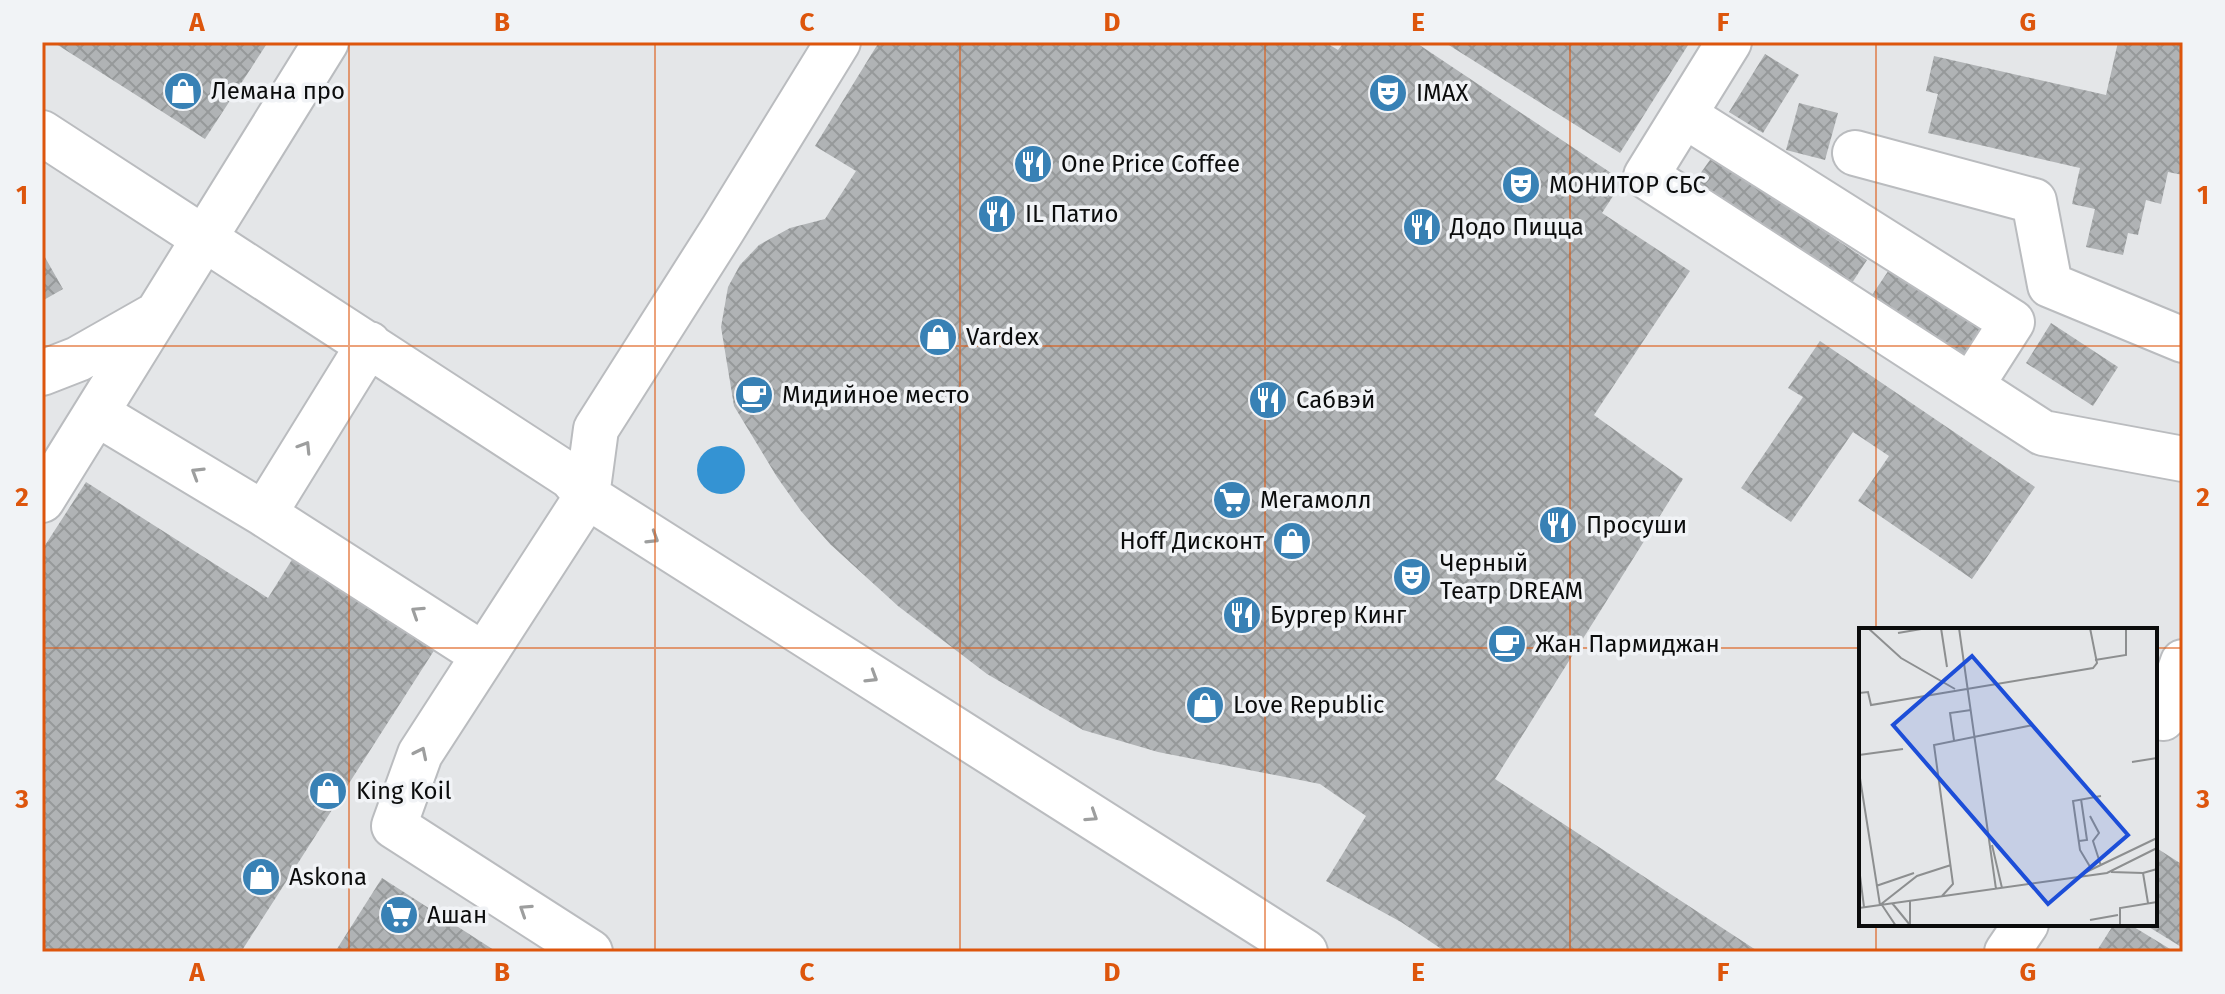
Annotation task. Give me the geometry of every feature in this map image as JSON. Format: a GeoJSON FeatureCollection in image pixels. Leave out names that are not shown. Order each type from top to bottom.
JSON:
{"type":"FeatureCollection","features":[{"type":"Feature","properties":{"kind":"main road"},"geometry":{"type":"LineString","coordinates":[[42,500],[326,42]]}},
{"type":"Feature","properties":{"kind":"main road"},"geometry":{"type":"LineString","coordinates":[[590,952],[394,826],[420,754],[587,496],[596,429],[838,42]]}},
{"type":"Feature","properties":{"kind":"main road"},"geometry":{"type":"LineString","coordinates":[[1729,42],[1646,176],[2043,433],[2183,459]]}},
{"type":"Feature","properties":{"kind":"main road"},"geometry":{"type":"LineString","coordinates":[[1684,115],[2012,322],[1971,386]]}},
{"type":"Feature","properties":{"kind":"main road"},"geometry":{"type":"LineString","coordinates":[[42,133],[571,477],[587,496],[1305,952]]}},
{"type":"Feature","properties":{"kind":"main road"},"geometry":{"type":"LineString","coordinates":[[1855,153],[2034,201],[2050,285],[2183,340]]}},
{"type":"Feature","properties":{"kind":"main road"},"geometry":{"type":"LineString","coordinates":[[42,373],[78,359],[158,314]]}},
{"type":"Feature","properties":{"kind":"main road"},"geometry":{"type":"LineString","coordinates":[[264,514],[369,344]]}},
{"type":"Feature","properties":{"kind":"main road"},"geometry":{"type":"LineString","coordinates":[[96,413],[264,514],[482,654]]}},
{"type":"Feature","properties":{"kind":"main road"},"geometry":{"type":"LineString","coordinates":[[2167,711],[2183,662]]}},
{"type":"Feature","properties":{"kind":"main road"},"geometry":{"type":"LineString","coordinates":[[2007,952],[2025,926]]}},
{"type":"Feature","properties":{"kind":"water"},"geometry":{"type":"Polygon","coordinates":[[[721,446],[738,453],[745,470],[738,487],[721,494],[704,487],[697,470],[704,453],[721,446]]]}},
{"type":"Feature","properties":{"kind":"building","name":"Лемана про"},"geometry":{"type":"Polygon","coordinates":[[[53,42],[268,42],[205,139],[53,42]]]}},
{"type":"Feature","properties":{"kind":"building","name":"Мегамолл"},"geometry":{"type":"Polygon","coordinates":[[[879,42],[1325,42],[1338,50],[1344,42],[1415,42],[1623,181],[1602,213],[1690,271],[1594,415],[1683,479],[1495,779],[1759,952],[1446,952],[1401,922],[1326,881],[1366,816],[1320,784],[1158,752],[1083,730],[987,674],[898,606],[830,544],[777,477],[734,406],[721,327],[728,287],[740,265],[759,245],[790,228],[825,219],[856,171],[815,146],[879,42]]]}},
{"type":"Feature","properties":{"kind":"building"},"geometry":{"type":"Polygon","coordinates":[[[1444,42],[1690,42],[1620,153],[1444,42]]]}},
{"type":"Feature","properties":{"kind":"building"},"geometry":{"type":"Polygon","coordinates":[[[2118,42],[2183,42],[2183,175],[2168,172],[2161,204],[2146,200],[2138,235],[2128,233],[2123,255],[2086,247],[2095,209],[2072,204],[2080,168],[1928,133],[1938,94],[1926,91],[1934,56],[2106,95],[2118,42]]]}},
{"type":"Feature","properties":{"kind":"building"},"geometry":{"type":"Polygon","coordinates":[[[1765,54],[1799,75],[1763,133],[1729,112],[1765,54]]]}},
{"type":"Feature","properties":{"kind":"building"},"geometry":{"type":"Polygon","coordinates":[[[1799,103],[1838,113],[1825,160],[1786,150],[1799,103]]]}},
{"type":"Feature","properties":{"kind":"building"},"geometry":{"type":"Polygon","coordinates":[[[1712,157],[1867,260],[1850,286],[1693,184],[1712,157]]]}},
{"type":"Feature","properties":{"kind":"building"},"geometry":{"type":"Polygon","coordinates":[[[42,252],[63,289],[42,301],[42,252]]]}},
{"type":"Feature","properties":{"kind":"building"},"geometry":{"type":"Polygon","coordinates":[[[1895,261],[1993,328],[1970,362],[1872,295],[1895,261]]]}},
{"type":"Feature","properties":{"kind":"building"},"geometry":{"type":"Polygon","coordinates":[[[2051,323],[2118,367],[2093,406],[2026,363],[2051,323]]]}},
{"type":"Feature","properties":{"kind":"building"},"geometry":{"type":"Polygon","coordinates":[[[1820,341],[2035,487],[1972,579],[1858,501],[1889,456],[1853,432],[1791,522],[1741,488],[1803,397],[1788,388],[1820,341]]]}},
{"type":"Feature","properties":{"kind":"building"},"geometry":{"type":"Polygon","coordinates":[[[86,482],[268,598],[293,558],[435,649],[241,952],[42,952],[42,550],[86,482]]]}},
{"type":"Feature","properties":{"kind":"building"},"geometry":{"type":"Polygon","coordinates":[[[2157,851],[2183,865],[2183,948],[2147,926],[2157,926],[2157,851]]]}},
{"type":"Feature","properties":{"kind":"building","name":"Ашан"},"geometry":{"type":"Polygon","coordinates":[[[382,878],[497,952],[335,952],[382,878]]]}},
{"type":"Feature","properties":{"kind":"building"},"geometry":{"type":"Polygon","coordinates":[[[2113,926],[2132,926],[2175,952],[2096,952],[2113,926]]]}},
{"type":"Feature","properties":{"kind":"place","name":"Лемана про"},"geometry":{"type":"Point","coordinates":[183,91]}},
{"type":"Feature","properties":{"kind":"place","name":"IMAX"},"geometry":{"type":"Point","coordinates":[1388,93]}},
{"type":"Feature","properties":{"kind":"place","name":"One Price Coffee"},"geometry":{"type":"Point","coordinates":[1033,164]}},
{"type":"Feature","properties":{"kind":"place","name":"МОНИТОР СБС"},"geometry":{"type":"Point","coordinates":[1521,185]}},
{"type":"Feature","properties":{"kind":"place","name":"IL Патио"},"geometry":{"type":"Point","coordinates":[997,214]}},
{"type":"Feature","properties":{"kind":"place","name":"Додо Пицца"},"geometry":{"type":"Point","coordinates":[1422,227]}},
{"type":"Feature","properties":{"kind":"place","name":"Vardex"},"geometry":{"type":"Point","coordinates":[938,337]}},
{"type":"Feature","properties":{"kind":"place","name":"Мидийное место"},"geometry":{"type":"Point","coordinates":[754,395]}},
{"type":"Feature","properties":{"kind":"place","name":"Сабвэй"},"geometry":{"type":"Point","coordinates":[1268,400]}},
{"type":"Feature","properties":{"kind":"place","name":"Мегамолл"},"geometry":{"type":"Point","coordinates":[1232,500]}},
{"type":"Feature","properties":{"kind":"place","name":"Просуши"},"geometry":{"type":"Point","coordinates":[1558,525]}},
{"type":"Feature","properties":{"kind":"place","name":"Hoff Дисконт"},"geometry":{"type":"Point","coordinates":[1292,541]}},
{"type":"Feature","properties":{"kind":"place","name":"Черный Театр DREAM"},"geometry":{"type":"Point","coordinates":[1412,577]}},
{"type":"Feature","properties":{"kind":"place","name":"Бургер Кинг"},"geometry":{"type":"Point","coordinates":[1242,615]}},
{"type":"Feature","properties":{"kind":"place","name":"Жан Пармиджан"},"geometry":{"type":"Point","coordinates":[1507,644]}},
{"type":"Feature","properties":{"kind":"place","name":"Love Republic"},"geometry":{"type":"Point","coordinates":[1205,705]}},
{"type":"Feature","properties":{"kind":"place","name":"King Koil"},"geometry":{"type":"Point","coordinates":[328,791]}},
{"type":"Feature","properties":{"kind":"place","name":"Askona"},"geometry":{"type":"Point","coordinates":[261,877]}},
{"type":"Feature","properties":{"kind":"place","name":"Ашан"},"geometry":{"type":"Point","coordinates":[399,915]}}]}
